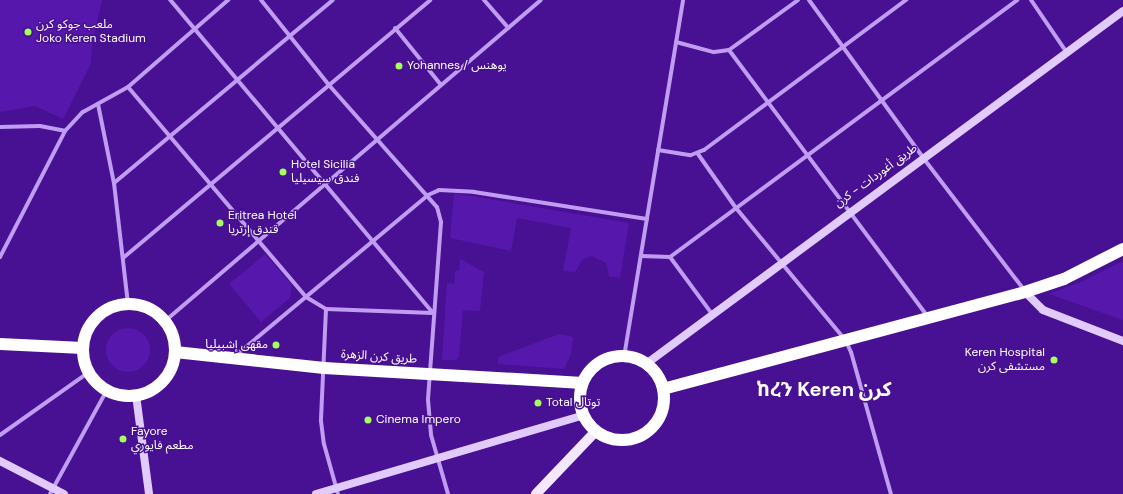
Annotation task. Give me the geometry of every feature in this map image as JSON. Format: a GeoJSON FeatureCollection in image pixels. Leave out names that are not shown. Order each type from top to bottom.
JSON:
{"type":"FeatureCollection","features":[{"type":"Feature","properties":{"kind":"highway"},"geometry":{"type":"LineString","coordinates":[[663,390],[1025,292],[1064,279],[1123,249]]}},
{"type":"Feature","properties":{"kind":"highway"},"geometry":{"type":"LineString","coordinates":[[128,304],[148,308],[165,321],[174,341],[175,352],[171,367],[163,380],[151,390],[136,395],[121,395],[107,390],[89,372],[83,348],[86,332],[93,321],[109,309],[128,304]]}},
{"type":"Feature","properties":{"kind":"highway"},"geometry":{"type":"LineString","coordinates":[[0,344],[83,348]]}},
{"type":"Feature","properties":{"kind":"highway","name":"طريق كرن الزهرة"},"geometry":{"type":"LineString","coordinates":[[175,352],[234,357],[324,368],[583,383]]}},
{"type":"Feature","properties":{"kind":"highway"},"geometry":{"type":"LineString","coordinates":[[624,356],[646,364],[659,380],[663,390],[662,410],[652,427],[644,433],[625,440],[615,439],[596,431],[584,415],[580,394],[583,383],[599,363],[624,356]]}},
{"type":"Feature","properties":{"kind":"main road"},"geometry":{"type":"LineString","coordinates":[[536,494],[596,431]]}},
{"type":"Feature","properties":{"kind":"street"},"geometry":{"type":"LineString","coordinates":[[170,0],[433,313]]}},
{"type":"Feature","properties":{"kind":"street"},"geometry":{"type":"LineString","coordinates":[[0,257],[65,131],[83,112],[128,87],[228,0]]}},
{"type":"Feature","properties":{"kind":"street"},"geometry":{"type":"LineString","coordinates":[[261,0],[288,36],[328,84],[378,142],[428,195],[437,207],[441,222],[428,375],[431,435],[448,494]]}},
{"type":"Feature","properties":{"kind":"street"},"geometry":{"type":"LineString","coordinates":[[114,183],[332,0]]}},
{"type":"Feature","properties":{"kind":"street"},"geometry":{"type":"LineString","coordinates":[[123,258],[328,84],[430,0]]}},
{"type":"Feature","properties":{"kind":"street"},"geometry":{"type":"LineString","coordinates":[[484,0],[508,28]]}},
{"type":"Feature","properties":{"kind":"street"},"geometry":{"type":"LineString","coordinates":[[165,321],[261,242],[541,0]]}},
{"type":"Feature","properties":{"kind":"street"},"geometry":{"type":"LineString","coordinates":[[624,356],[683,0]]}},
{"type":"Feature","properties":{"kind":"street"},"geometry":{"type":"LineString","coordinates":[[676,42],[714,52],[729,50],[798,0]]}},
{"type":"Feature","properties":{"kind":"street"},"geometry":{"type":"LineString","coordinates":[[809,0],[924,159],[1025,292],[1043,310],[1123,341]]}},
{"type":"Feature","properties":{"kind":"street"},"geometry":{"type":"LineString","coordinates":[[658,150],[680,155],[698,154],[767,102],[844,49],[906,0]]}},
{"type":"Feature","properties":{"kind":"street"},"geometry":{"type":"LineString","coordinates":[[641,256],[670,257],[1017,0]]}},
{"type":"Feature","properties":{"kind":"street"},"geometry":{"type":"LineString","coordinates":[[1031,0],[1068,53]]}},
{"type":"Feature","properties":{"kind":"street","name":"طريق أغوردات - كرن"},"geometry":{"type":"LineString","coordinates":[[646,364],[1123,12]]}},
{"type":"Feature","properties":{"kind":"street"},"geometry":{"type":"LineString","coordinates":[[395,28],[441,85]]}},
{"type":"Feature","properties":{"kind":"street"},"geometry":{"type":"LineString","coordinates":[[729,50],[929,319]]}},
{"type":"Feature","properties":{"kind":"street"},"geometry":{"type":"LineString","coordinates":[[128,87],[169,138],[261,242],[306,297],[326,309],[433,313]]}},
{"type":"Feature","properties":{"kind":"street"},"geometry":{"type":"LineString","coordinates":[[98,104],[114,183],[128,304]]}},
{"type":"Feature","properties":{"kind":"street"},"geometry":{"type":"LineString","coordinates":[[0,127],[40,126],[65,131]]}},
{"type":"Feature","properties":{"kind":"street"},"geometry":{"type":"LineString","coordinates":[[698,154],[736,208],[783,262],[846,341],[851,352],[891,494]]}},
{"type":"Feature","properties":{"kind":"street"},"geometry":{"type":"LineString","coordinates":[[234,357],[428,195],[439,190],[451,189],[647,219]]}},
{"type":"Feature","properties":{"kind":"street"},"geometry":{"type":"LineString","coordinates":[[670,257],[712,314]]}},
{"type":"Feature","properties":{"kind":"street"},"geometry":{"type":"LineString","coordinates":[[326,309],[321,421],[337,491]]}},
{"type":"Feature","properties":{"kind":"street"},"geometry":{"type":"LineString","coordinates":[[0,434],[89,372]]}},
{"type":"Feature","properties":{"kind":"street"},"geometry":{"type":"LineString","coordinates":[[52,491],[107,390]]}},
{"type":"Feature","properties":{"kind":"street"},"geometry":{"type":"LineString","coordinates":[[136,395],[149,494]]}},
{"type":"Feature","properties":{"kind":"street"},"geometry":{"type":"LineString","coordinates":[[316,494],[337,491],[584,415]]}},
{"type":"Feature","properties":{"kind":"street"},"geometry":{"type":"LineString","coordinates":[[0,461],[52,491],[64,494]]}},
{"type":"Feature","properties":{"kind":"shaded area"},"geometry":{"type":"Polygon","coordinates":[[[0,0],[102,0],[92,44],[91,63],[63,119],[35,106],[0,112],[0,0]]]}},
{"type":"Feature","properties":{"kind":"shaded area"},"geometry":{"type":"Polygon","coordinates":[[[454,193],[629,223],[620,278],[609,276],[606,263],[592,256],[582,260],[575,272],[563,271],[571,228],[517,218],[511,251],[450,238],[454,193]]]}},
{"type":"Feature","properties":{"kind":"shaded area"},"geometry":{"type":"Polygon","coordinates":[[[265,254],[292,285],[290,298],[261,322],[229,284],[265,254]]]}},
{"type":"Feature","properties":{"kind":"shaded area"},"geometry":{"type":"Polygon","coordinates":[[[460,259],[484,272],[480,311],[463,310],[459,357],[456,360],[442,360],[447,283],[454,284],[455,271],[459,270],[460,259]]]}},
{"type":"Feature","properties":{"kind":"shaded area"},"geometry":{"type":"Polygon","coordinates":[[[1123,261],[1123,320],[1049,294],[1083,281],[1123,261]]]}},
{"type":"Feature","properties":{"kind":"shaded area"},"geometry":{"type":"Polygon","coordinates":[[[128,328],[140,332],[146,338],[150,350],[146,362],[140,368],[128,372],[116,368],[110,362],[106,350],[110,338],[116,332],[128,328]]]}},
{"type":"Feature","properties":{"kind":"shaded area"},"geometry":{"type":"Polygon","coordinates":[[[559,334],[573,337],[571,354],[564,369],[498,364],[498,357],[559,334]]]}},
{"type":"Feature","properties":{"kind":"place","name":"ملعب جوكو كرن Joko Keren Stadium"},"geometry":{"type":"Point","coordinates":[28,32]}},
{"type":"Feature","properties":{"kind":"place","name":"Yohannes / يوهنس"},"geometry":{"type":"Point","coordinates":[399,66]}},
{"type":"Feature","properties":{"kind":"place","name":"Hotel Sicilia فندق سيسيليا"},"geometry":{"type":"Point","coordinates":[283,172]}},
{"type":"Feature","properties":{"kind":"place","name":"Eritrea Hotel قندق إرتريا"},"geometry":{"type":"Point","coordinates":[220,223]}},
{"type":"Feature","properties":{"kind":"place","name":"مقهى إشبيليا"},"geometry":{"type":"Point","coordinates":[276,345]}},
{"type":"Feature","properties":{"kind":"place","name":"Keren Hospital مستشفى كرن"},"geometry":{"type":"Point","coordinates":[1054,360]}},
{"type":"Feature","properties":{"kind":"place","name":"Total توتال"},"geometry":{"type":"Point","coordinates":[538,403]}},
{"type":"Feature","properties":{"kind":"place","name":"Cinema Impero"},"geometry":{"type":"Point","coordinates":[368,420]}},
{"type":"Feature","properties":{"kind":"place","name":"Fayore مطعم فايوري"},"geometry":{"type":"Point","coordinates":[123,439]}},
{"type":"Feature","properties":{"kind":"district","name":"ከረን Keren كرن"},"geometry":{"type":"Point","coordinates":[824,389]}}]}
